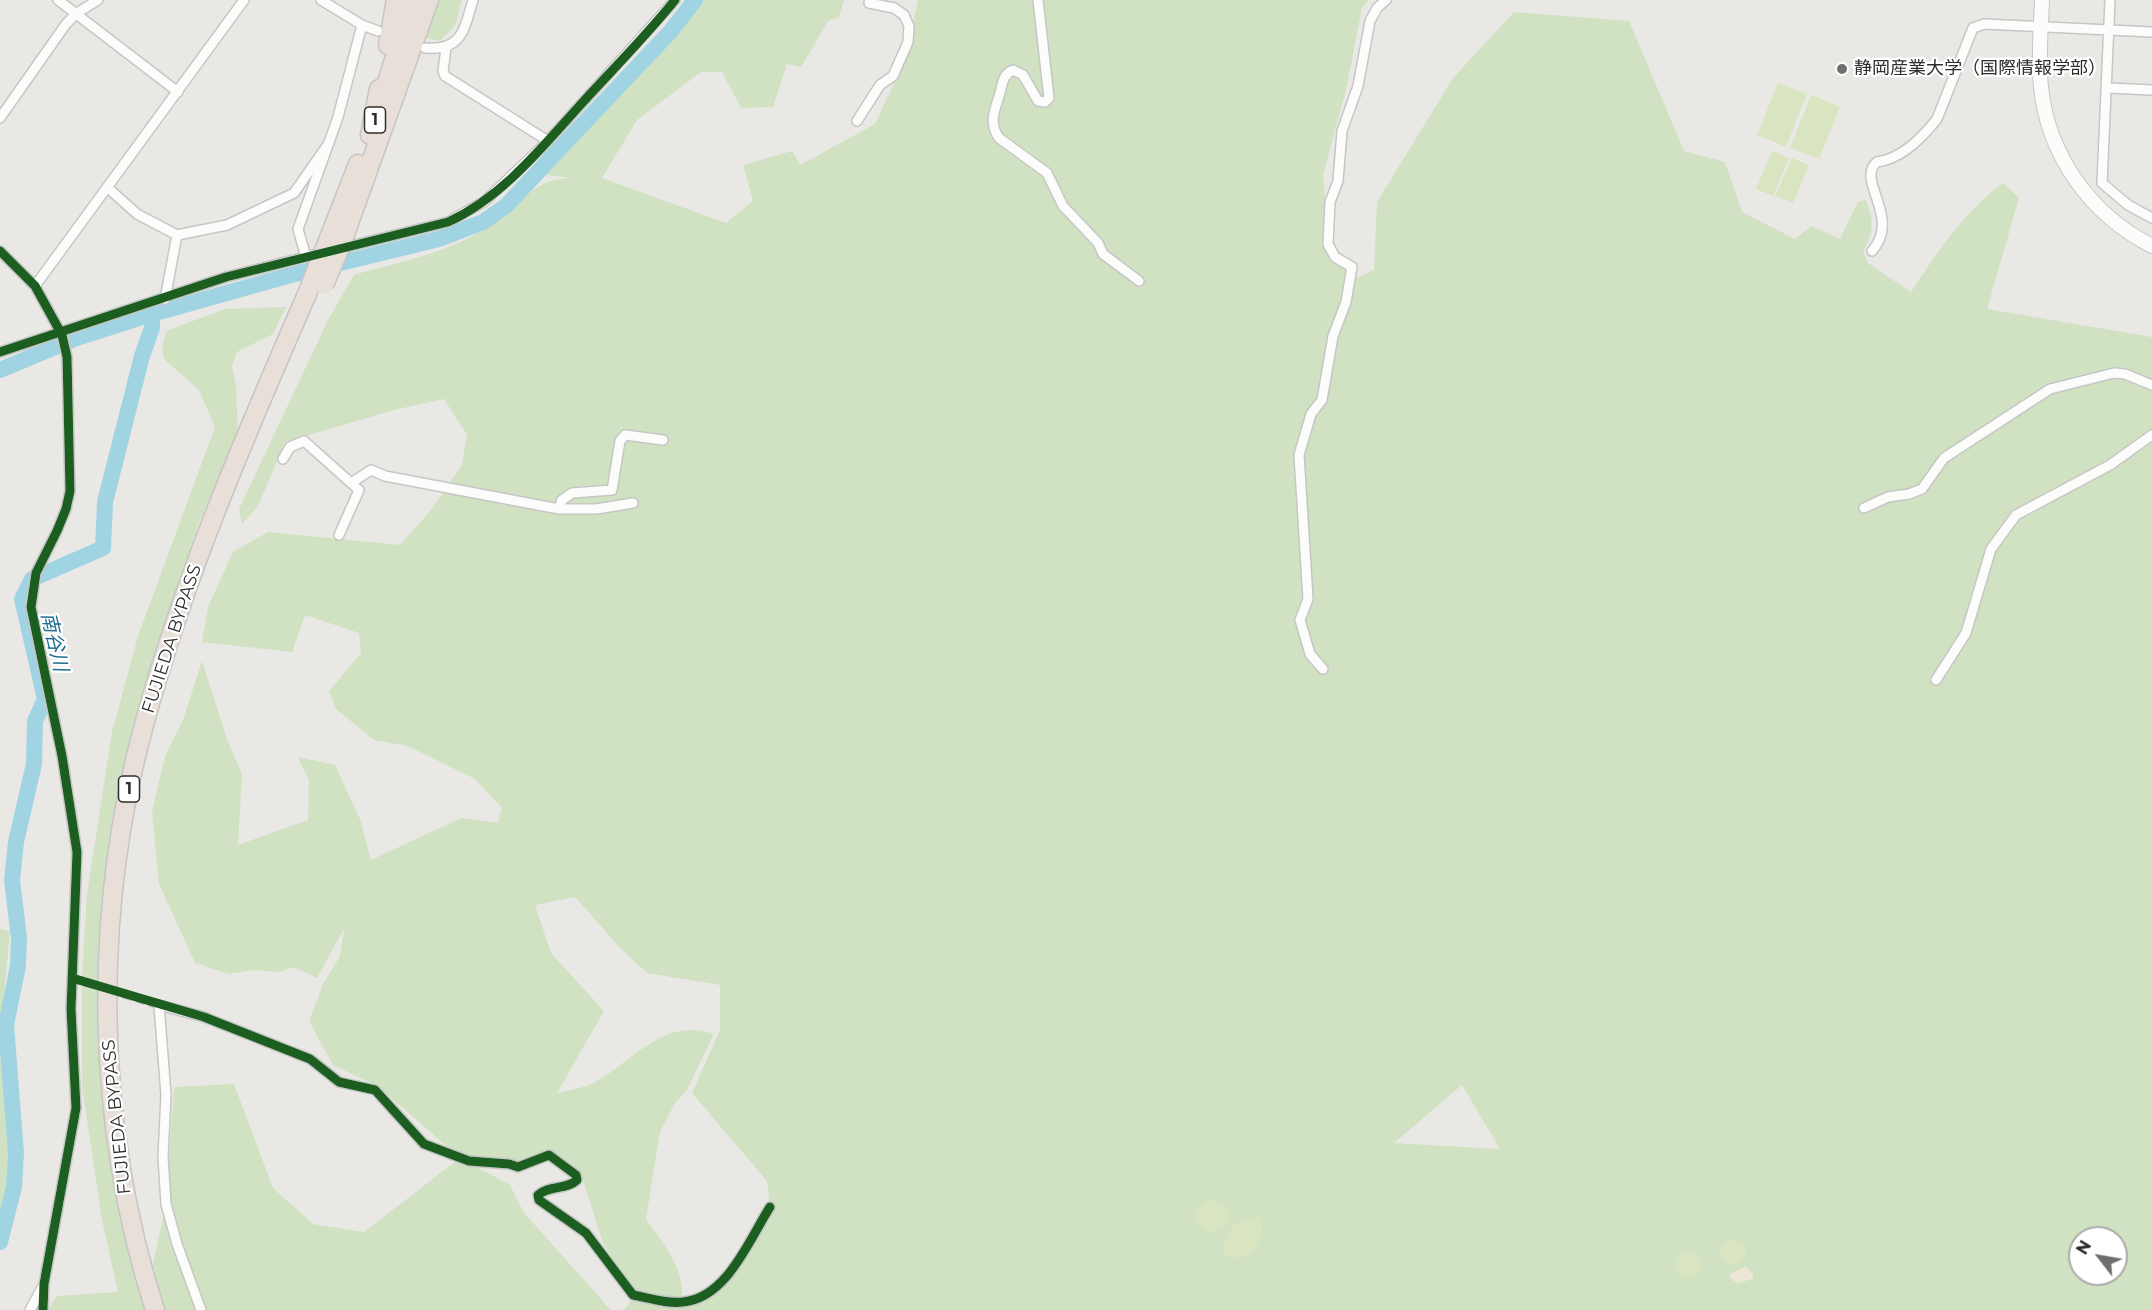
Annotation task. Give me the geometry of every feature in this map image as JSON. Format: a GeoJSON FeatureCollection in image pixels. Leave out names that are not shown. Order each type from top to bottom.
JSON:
{"type":"FeatureCollection","features":[{"type":"Feature","properties":{"kind":"highway","name":"1"},"geometry":{"type":"LineString","coordinates":[[370,135],[396,0]]}},
{"type":"Feature","properties":{"kind":"highway","name":"FUJIEDA BYPASS"},"geometry":{"type":"LineString","coordinates":[[155,1310],[128,1212],[113,1106],[108,1033],[112,910],[130,784],[144,726],[185,598],[262,397],[314,292],[336,239],[412,0]]}},
{"type":"Feature","properties":{"kind":"highway","name":"1"},"geometry":{"type":"LineString","coordinates":[[336,239],[429,0]]}},
{"type":"Feature","properties":{"kind":"street"},"geometry":{"type":"LineString","coordinates":[[58,0],[178,92]]}},
{"type":"Feature","properties":{"kind":"street"},"geometry":{"type":"LineString","coordinates":[[0,118],[75,15],[98,0]]}},
{"type":"Feature","properties":{"kind":"street"},"geometry":{"type":"LineString","coordinates":[[35,286],[244,0]]}},
{"type":"Feature","properties":{"kind":"street"},"geometry":{"type":"LineString","coordinates":[[321,0],[362,25],[378,31]]}},
{"type":"Feature","properties":{"kind":"street"},"geometry":{"type":"LineString","coordinates":[[425,48],[446,48],[458,40],[465,27],[472,0]]}},
{"type":"Feature","properties":{"kind":"street"},"geometry":{"type":"LineString","coordinates":[[0,352],[62,334],[226,277],[448,222],[466,214],[502,187],[548,141],[675,0]]}},
{"type":"Feature","properties":{"kind":"street"},"geometry":{"type":"LineString","coordinates":[[857,121],[880,85],[893,76],[908,42],[909,26],[895,4],[869,3],[870,0]]}},
{"type":"Feature","properties":{"kind":"street"},"geometry":{"type":"LineString","coordinates":[[1038,0],[1049,98],[1046,102],[1038,101],[1023,75],[1013,70],[1007,73],[992,112],[993,130],[999,138],[1047,173],[1063,206],[1098,243],[1102,254],[1138,281]]}},
{"type":"Feature","properties":{"kind":"street"},"geometry":{"type":"LineString","coordinates":[[1323,669],[1310,654],[1300,620],[1308,599],[1299,455],[1311,414],[1322,400],[1333,336],[1346,302],[1352,267],[1335,257],[1328,244],[1330,202],[1336,192],[1338,181],[1341,131],[1358,86],[1371,21],[1377,8],[1386,0]]}},
{"type":"Feature","properties":{"kind":"street"},"geometry":{"type":"LineString","coordinates":[[2110,0],[2108,88],[2102,183],[2128,205],[2152,218]]}},
{"type":"Feature","properties":{"kind":"street"},"geometry":{"type":"LineString","coordinates":[[2042,2],[2040,66],[2045,110],[2054,140],[2081,189],[2106,215],[2152,246]]}},
{"type":"Feature","properties":{"kind":"street"},"geometry":{"type":"LineString","coordinates":[[306,257],[298,229],[328,143],[362,25]]}},
{"type":"Feature","properties":{"kind":"street"},"geometry":{"type":"LineString","coordinates":[[1872,251],[1880,242],[1883,220],[1869,178],[1870,171],[1877,162],[1895,158],[1928,130],[1937,119],[1970,32],[1978,25],[2152,32]]}},
{"type":"Feature","properties":{"kind":"street"},"geometry":{"type":"LineString","coordinates":[[446,48],[443,71],[445,76],[548,141]]}},
{"type":"Feature","properties":{"kind":"street"},"geometry":{"type":"LineString","coordinates":[[2108,88],[2152,90]]}},
{"type":"Feature","properties":{"kind":"street"},"geometry":{"type":"LineString","coordinates":[[107,187],[137,214],[177,235],[227,225],[294,193],[328,143]]}},
{"type":"Feature","properties":{"kind":"street"},"geometry":{"type":"LineString","coordinates":[[165,299],[177,235]]}},
{"type":"Feature","properties":{"kind":"street"},"geometry":{"type":"LineString","coordinates":[[0,251],[35,286],[62,334],[67,357],[70,491],[57,531],[36,573],[31,607],[62,756],[77,852],[71,1009],[76,1108],[44,1284],[43,1310]]}},
{"type":"Feature","properties":{"kind":"street"},"geometry":{"type":"LineString","coordinates":[[1864,508],[1888,497],[1909,494],[1922,489],[1944,458],[2050,389],[2114,373],[2125,374],[2152,385]]}},
{"type":"Feature","properties":{"kind":"street"},"geometry":{"type":"LineString","coordinates":[[559,509],[562,500],[572,493],[612,490],[620,441],[625,435],[663,440]]}},
{"type":"Feature","properties":{"kind":"street"},"geometry":{"type":"LineString","coordinates":[[1936,680],[1966,633],[1990,549],[2016,515],[2110,465],[2152,435]]}},
{"type":"Feature","properties":{"kind":"street"},"geometry":{"type":"LineString","coordinates":[[283,459],[290,447],[304,441],[359,490],[339,535]]}},
{"type":"Feature","properties":{"kind":"street"},"geometry":{"type":"LineString","coordinates":[[351,483],[371,470],[385,476],[559,509],[596,509],[633,502]]}},
{"type":"Feature","properties":{"kind":"street"},"geometry":{"type":"LineString","coordinates":[[201,1310],[177,1244],[166,1204],[163,1157],[166,1095],[159,1005],[204,1017],[310,1059],[339,1082],[375,1090],[424,1144],[450,1155],[469,1161],[509,1164],[518,1167],[549,1155],[576,1175],[577,1180],[573,1184],[543,1191],[538,1195],[539,1200],[586,1233],[633,1295],[682,1302],[712,1292],[733,1266],[770,1207]]}},
{"type":"Feature","properties":{"kind":"street"},"geometry":{"type":"LineString","coordinates":[[30,1310],[44,1284]]}},
{"type":"Feature","properties":{"kind":"green space"},"geometry":{"type":"Polygon","coordinates":[[[437,0],[462,0],[455,26],[440,41],[424,37],[437,0]]]}},
{"type":"Feature","properties":{"kind":"green space"},"geometry":{"type":"Polygon","coordinates":[[[702,0],[844,0],[839,17],[828,21],[801,67],[787,64],[773,107],[741,108],[722,72],[701,72],[637,120],[602,178],[726,223],[753,201],[743,165],[792,151],[800,165],[875,124],[914,41],[913,24],[918,0],[1369,0],[1362,8],[1346,90],[1323,175],[1328,235],[1357,278],[1374,270],[1377,202],[1453,78],[1514,12],[1629,21],[1684,151],[1725,162],[1742,212],[1795,239],[1811,226],[1840,239],[1858,202],[1866,200],[1871,220],[1871,232],[1863,252],[1868,263],[1911,292],[1963,220],[2003,183],[2019,198],[1987,309],[2152,337],[2152,1310],[624,1310],[635,1295],[603,1243],[581,1174],[547,1152],[524,1169],[462,1159],[510,1185],[524,1213],[611,1310],[47,1310],[57,1296],[118,1292],[102,1220],[82,1086],[82,975],[87,894],[112,732],[138,636],[215,427],[199,390],[164,359],[162,348],[166,331],[225,309],[286,307],[273,334],[237,352],[232,366],[236,386],[238,435],[198,526],[140,704],[120,790],[105,889],[97,1008],[112,1171],[147,1292],[166,1204],[174,1087],[234,1084],[273,1188],[313,1224],[364,1232],[460,1158],[379,1087],[333,1065],[309,1021],[323,984],[339,958],[345,927],[317,978],[294,967],[280,972],[254,970],[229,974],[195,963],[159,884],[152,812],[165,756],[183,720],[202,661],[228,742],[242,774],[238,845],[308,820],[309,781],[298,757],[335,765],[360,819],[371,860],[461,818],[498,823],[502,808],[475,779],[408,746],[374,740],[336,709],[329,691],[361,653],[359,633],[305,615],[292,652],[202,642],[208,607],[233,552],[268,532],[400,545],[431,510],[462,465],[467,435],[444,399],[394,410],[285,442],[258,506],[242,524],[239,509],[329,318],[354,275],[425,255],[460,242],[492,224],[538,187],[560,179],[573,178],[545,175],[677,33],[702,0]],[[575,897],[535,905],[551,953],[604,1011],[557,1093],[593,1083],[665,1036],[680,1031],[696,1030],[714,1034],[687,1090],[675,1103],[660,1132],[646,1219],[677,1268],[681,1279],[682,1302],[641,1297],[682,1307],[694,1304],[707,1295],[743,1250],[770,1207],[767,1181],[692,1093],[720,1030],[720,985],[647,973],[620,948],[575,897]],[[1462,1085],[1394,1143],[1500,1149],[1462,1085]]]}},
{"type":"Feature","properties":{"kind":"green space"},"geometry":{"type":"Polygon","coordinates":[[[1778,83],[1807,94],[1786,147],[1757,135],[1778,83]]]}},
{"type":"Feature","properties":{"kind":"green space"},"geometry":{"type":"Polygon","coordinates":[[[1811,95],[1840,107],[1819,159],[1790,148],[1811,95]]]}},
{"type":"Feature","properties":{"kind":"green space"},"geometry":{"type":"Polygon","coordinates":[[[1772,151],[1789,158],[1773,196],[1756,189],[1772,151]]]}},
{"type":"Feature","properties":{"kind":"green space"},"geometry":{"type":"Polygon","coordinates":[[[1792,158],[1809,165],[1793,203],[1775,196],[1792,158]]]}},
{"type":"Feature","properties":{"kind":"green space"},"geometry":{"type":"Polygon","coordinates":[[[0,929],[10,931],[1,1030],[9,1132],[6,1208],[0,1222],[0,929]]]}},
{"type":"Feature","properties":{"kind":"green space"},"geometry":{"type":"Polygon","coordinates":[[[1204,1201],[1218,1201],[1228,1206],[1229,1215],[1224,1226],[1211,1232],[1197,1223],[1196,1211],[1204,1201]]]}},
{"type":"Feature","properties":{"kind":"green space"},"geometry":{"type":"Polygon","coordinates":[[[1258,1217],[1261,1234],[1253,1250],[1247,1256],[1231,1258],[1223,1252],[1226,1238],[1233,1226],[1244,1219],[1258,1217]]]}},
{"type":"Feature","properties":{"kind":"green space"},"geometry":{"type":"Polygon","coordinates":[[[1733,1239],[1742,1243],[1746,1252],[1742,1261],[1733,1265],[1724,1261],[1720,1252],[1724,1243],[1733,1239]]]}},
{"type":"Feature","properties":{"kind":"green space"},"geometry":{"type":"Polygon","coordinates":[[[1689,1252],[1698,1256],[1702,1265],[1698,1274],[1689,1278],[1680,1274],[1676,1265],[1680,1256],[1689,1252]]]}},
{"type":"Feature","properties":{"kind":"sand"},"geometry":{"type":"Polygon","coordinates":[[[1746,1266],[1753,1275],[1753,1279],[1737,1283],[1730,1278],[1730,1274],[1746,1266]]]}},
{"type":"Feature","properties":{"kind":"waterway"},"geometry":{"type":"LineString","coordinates":[[0,370],[74,339],[152,314],[291,275],[439,239],[483,222],[507,205],[670,32],[695,0]]}},
{"type":"Feature","properties":{"kind":"waterway","name":"南谷川"},"geometry":{"type":"LineString","coordinates":[[0,1242],[14,1187],[16,1153],[6,1025],[18,966],[19,938],[12,880],[16,842],[34,764],[35,721],[45,699],[22,599],[32,579],[103,548],[105,502],[142,356],[152,328],[152,314]]}},
{"type":"Feature","properties":{"kind":"tunnel"},"geometry":{"type":"LineString","coordinates":[[72,978],[159,1005]]}},
{"type":"Feature","properties":{"kind":"cycle path"},"geometry":{"type":"LineString","coordinates":[[0,352],[226,277],[448,222],[487,199],[521,169],[675,0]]}},
{"type":"Feature","properties":{"kind":"cycle path"},"geometry":{"type":"LineString","coordinates":[[0,251],[35,286],[62,335],[67,357],[70,491],[57,531],[36,573],[31,607],[62,756],[77,852],[71,1009],[76,1108],[44,1284],[43,1310]]}},
{"type":"Feature","properties":{"kind":"cycle path"},"geometry":{"type":"LineString","coordinates":[[72,978],[204,1017],[310,1059],[339,1082],[375,1090],[424,1144],[469,1161],[509,1164],[518,1167],[549,1155],[576,1175],[577,1180],[568,1185],[542,1192],[538,1195],[539,1200],[586,1233],[633,1295],[683,1302],[699,1298],[712,1290],[724,1279],[745,1251],[770,1207]]}},
{"type":"Feature","properties":{"kind":"place","name":"静岡産業大学（国際情報学部）"},"geometry":{"type":"Point","coordinates":[1842,69]}}]}
